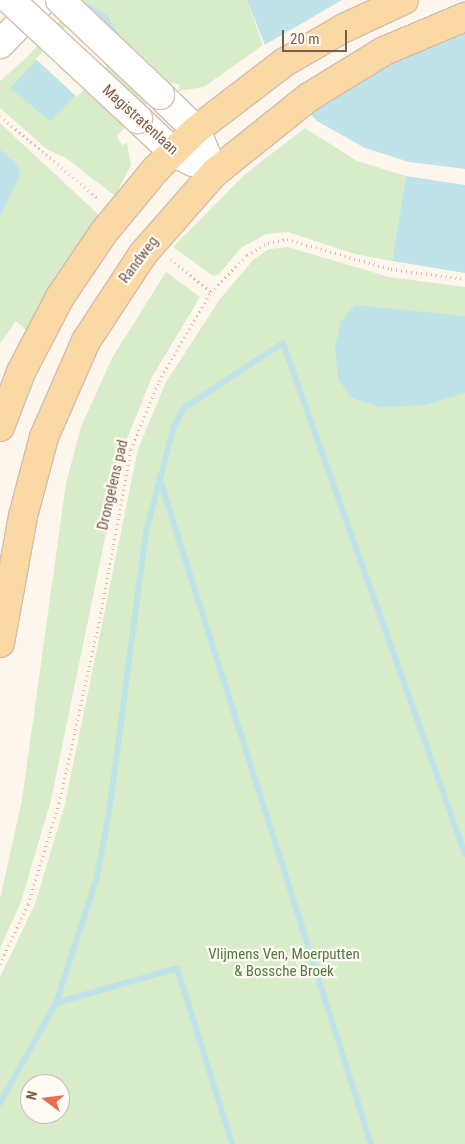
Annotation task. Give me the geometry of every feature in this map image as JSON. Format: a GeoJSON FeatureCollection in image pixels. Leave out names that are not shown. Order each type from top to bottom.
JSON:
{"type":"FeatureCollection","features":[{"type":"Feature","properties":{"kind":"main road"},"geometry":{"type":"LineString","coordinates":[[0,11],[10,0]]}},
{"type":"Feature","properties":{"kind":"main road","name":"Magistratenlaan"},"geometry":{"type":"LineString","coordinates":[[10,0],[173,152],[214,173]]}},
{"type":"Feature","properties":{"kind":"main road"},"geometry":{"type":"LineString","coordinates":[[0,44],[43,0]]}},
{"type":"Feature","properties":{"kind":"main road","name":"Magistratenlaan"},"geometry":{"type":"LineString","coordinates":[[60,0],[196,130],[214,173]]}},
{"type":"Feature","properties":{"kind":"main road"},"geometry":{"type":"LineString","coordinates":[[0,427],[34,346],[73,276],[122,209],[173,152],[234,98],[314,44],[404,0]]}},
{"type":"Feature","properties":{"kind":"main road","name":"Randweg"},"geometry":{"type":"LineString","coordinates":[[0,643],[32,476],[61,392],[125,278],[214,173],[261,133],[334,80],[384,51],[465,17]]}},
{"type":"Feature","properties":{"kind":"path"},"geometry":{"type":"LineString","coordinates":[[0,116],[100,201]]}},
{"type":"Feature","properties":{"kind":"path","name":"Drongelens pad"},"geometry":{"type":"LineString","coordinates":[[0,964],[28,904],[59,803],[100,618],[130,449],[159,381],[211,292],[247,255],[268,243],[287,240],[391,269],[465,279]]}},
{"type":"Feature","properties":{"kind":"path"},"geometry":{"type":"LineString","coordinates":[[169,257],[211,292]]}},
{"type":"Feature","properties":{"kind":"green space"},"geometry":{"type":"Polygon","coordinates":[[[78,0],[247,0],[263,45],[204,87],[178,91],[180,85],[168,82],[117,136],[122,145],[127,143],[131,165],[115,196],[66,158],[48,150],[0,108],[0,81],[27,57],[78,0]],[[89,4],[37,62],[10,88],[106,14],[89,4]]]}},
{"type":"Feature","properties":{"kind":"green space"},"geometry":{"type":"Polygon","coordinates":[[[0,123],[99,215],[28,332],[16,321],[0,344],[0,217],[19,176],[19,166],[0,149],[0,123]]]}},
{"type":"Feature","properties":{"kind":"green space"},"geometry":{"type":"Polygon","coordinates":[[[305,128],[357,161],[406,176],[392,261],[355,254],[288,232],[266,234],[241,248],[219,274],[213,276],[173,247],[244,175],[305,128]]]}},
{"type":"Feature","properties":{"kind":"green space","name":"Vlijmens Ven, Moerputten & Bossche Broek"},"geometry":{"type":"Polygon","coordinates":[[[288,247],[389,277],[465,287],[465,1144],[0,1144],[0,977],[35,904],[65,804],[138,449],[166,382],[220,299],[253,260],[269,249],[288,247]]]}},
{"type":"Feature","properties":{"kind":"green space"},"geometry":{"type":"Polygon","coordinates":[[[166,272],[200,297],[152,377],[124,446],[51,800],[21,902],[0,948],[0,899],[22,800],[66,483],[81,427],[112,358],[166,272]]]}},
{"type":"Feature","properties":{"kind":"water"},"geometry":{"type":"Polygon","coordinates":[[[247,0],[465,0],[465,169],[409,162],[365,148],[317,121],[280,83],[247,0]]]}},
{"type":"Feature","properties":{"kind":"water"},"geometry":{"type":"Polygon","coordinates":[[[89,4],[106,14],[122,40],[122,48],[50,121],[10,88],[89,4]]]}},
{"type":"Feature","properties":{"kind":"water"},"geometry":{"type":"Polygon","coordinates":[[[0,149],[19,166],[19,177],[0,217],[0,149]]]}},
{"type":"Feature","properties":{"kind":"water"},"geometry":{"type":"Polygon","coordinates":[[[406,176],[465,185],[465,273],[392,261],[406,176]]]}},
{"type":"Feature","properties":{"kind":"water"},"geometry":{"type":"Polygon","coordinates":[[[355,305],[465,316],[465,393],[425,405],[379,407],[350,397],[338,378],[335,347],[341,321],[355,305]]]}},
{"type":"Feature","properties":{"kind":"pier"},"geometry":{"type":"Polygon","coordinates":[[[342,0],[465,0],[465,33],[382,68],[307,115],[278,85],[261,47],[342,0]]]}},
{"type":"Feature","properties":{"kind":"pier"},"geometry":{"type":"Polygon","coordinates":[[[85,5],[125,42],[124,48],[77,97],[36,59],[85,5]]]}},
{"type":"Feature","properties":{"kind":"waterway"},"geometry":{"type":"LineString","coordinates":[[0,1103],[56,1003],[97,877],[109,813],[146,532],[174,426],[184,408],[283,343],[465,854]]}},
{"type":"Feature","properties":{"kind":"waterway"},"geometry":{"type":"LineString","coordinates":[[159,477],[371,1144]]}},
{"type":"Feature","properties":{"kind":"waterway"},"geometry":{"type":"LineString","coordinates":[[56,1003],[177,968],[232,1144]]}}]}
